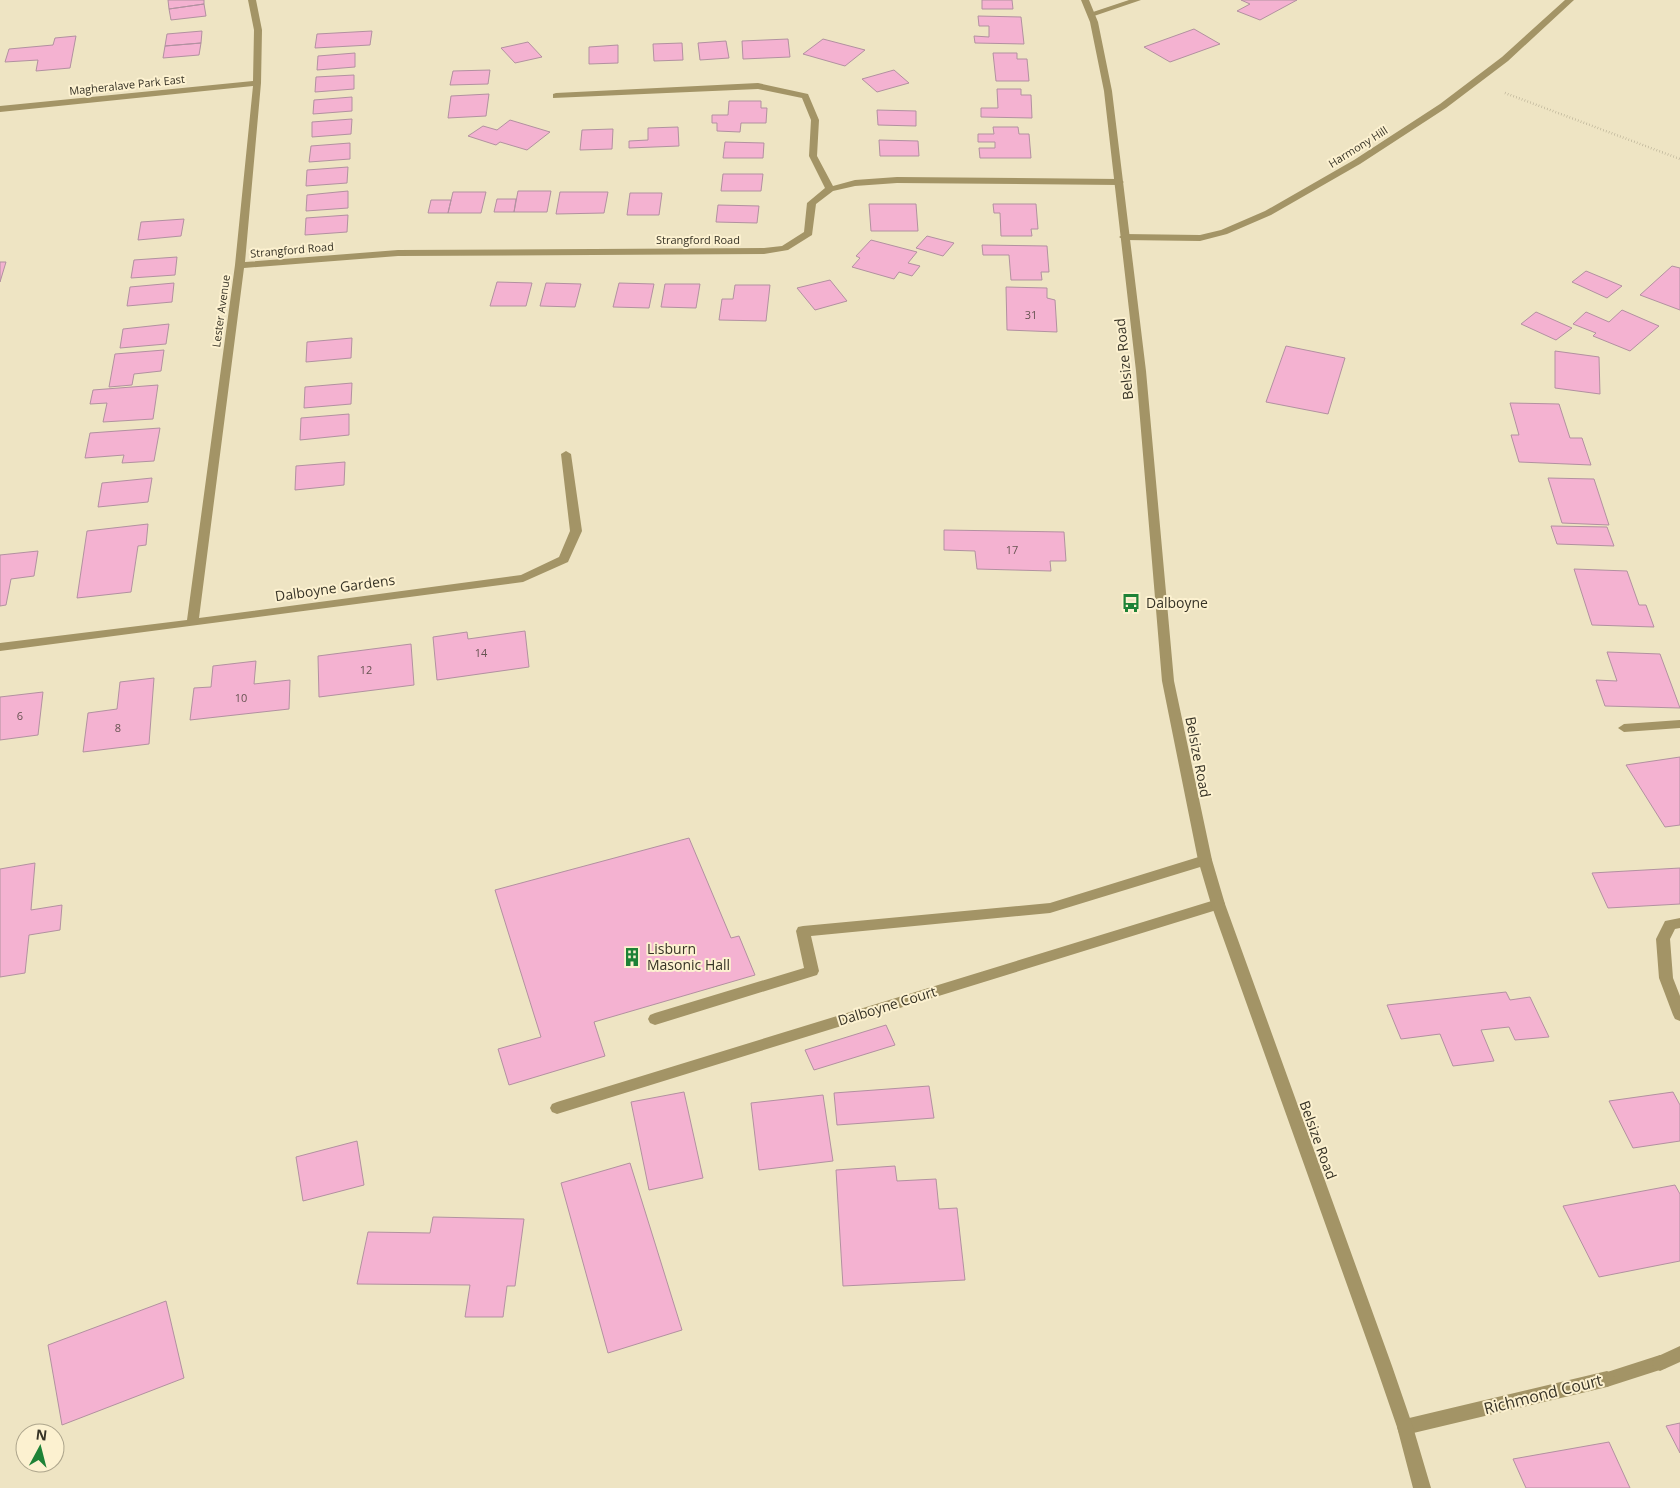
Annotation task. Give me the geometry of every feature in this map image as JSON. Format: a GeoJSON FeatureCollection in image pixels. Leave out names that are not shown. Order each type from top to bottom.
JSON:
{"type":"FeatureCollection","features":[{"type":"Feature","properties":{"kind":"street","name":"Lester Avenue"},"geometry":{"type":"LineString","coordinates":[[192,623],[240,266],[257,83],[258,30],[252,0]]}},
{"type":"Feature","properties":{"kind":"street","name":"Belsize Road"},"geometry":{"type":"LineString","coordinates":[[1085,0],[1094,22],[1108,90],[1141,371],[1168,681],[1184,770],[1205,860],[1218,904],[1405,1427],[1422,1488]]}},
{"type":"Feature","properties":{"kind":"street"},"geometry":{"type":"LineString","coordinates":[[1091,14],[1137,0]]}},
{"type":"Feature","properties":{"kind":"street","name":"Harmony Hill"},"geometry":{"type":"LineString","coordinates":[[1124,238],[1200,238],[1249,223],[1357,162],[1443,106],[1477,82],[1570,0]]}},
{"type":"Feature","properties":{"kind":"street","name":"Magheralave Park East"},"geometry":{"type":"LineString","coordinates":[[0,109],[257,83]]}},
{"type":"Feature","properties":{"kind":"street"},"geometry":{"type":"LineString","coordinates":[[556,96],[758,86],[805,96],[815,120],[813,156],[830,189],[855,184],[897,180],[1119,182]]}},
{"type":"Feature","properties":{"kind":"street","name":"Strangford Road"},"geometry":{"type":"LineString","coordinates":[[240,266],[398,253],[558,251],[764,252],[785,248],[809,233],[812,203],[830,189]]}},
{"type":"Feature","properties":{"kind":"street","name":"Dalboyne Gardens"},"geometry":{"type":"LineString","coordinates":[[0,647],[523,578],[564,559],[576,531],[566,454]]}},
{"type":"Feature","properties":{"kind":"street"},"geometry":{"type":"LineString","coordinates":[[1624,728],[1680,724]]}},
{"type":"Feature","properties":{"kind":"street"},"geometry":{"type":"LineString","coordinates":[[655,1019],[812,971],[803,931],[1050,908],[1205,860]]}},
{"type":"Feature","properties":{"kind":"street","name":"Dalboyne Court"},"geometry":{"type":"LineString","coordinates":[[557,1108],[1218,904]]}},
{"type":"Feature","properties":{"kind":"street"},"geometry":{"type":"LineString","coordinates":[[1680,923],[1670,924],[1663,939],[1666,978],[1680,1016]]}},
{"type":"Feature","properties":{"kind":"street","name":"Richmond Court"},"geometry":{"type":"LineString","coordinates":[[1405,1427],[1607,1379],[1660,1364],[1680,1354]]}},
{"type":"Feature","properties":{"kind":"path"},"geometry":{"type":"LineString","coordinates":[[1477,82],[1680,159]]}},
{"type":"Feature","properties":{"kind":"building"},"geometry":{"type":"Polygon","coordinates":[[[168,0],[204,0],[204,4],[169,9],[168,0]]]}},
{"type":"Feature","properties":{"kind":"building"},"geometry":{"type":"Polygon","coordinates":[[[982,0],[1012,0],[1013,9],[982,9],[982,0]]]}},
{"type":"Feature","properties":{"kind":"building"},"geometry":{"type":"Polygon","coordinates":[[[1241,0],[1297,0],[1260,20],[1237,11],[1250,4],[1241,0]]]}},
{"type":"Feature","properties":{"kind":"building"},"geometry":{"type":"Polygon","coordinates":[[[204,4],[206,16],[171,20],[169,9],[204,4]]]}},
{"type":"Feature","properties":{"kind":"building"},"geometry":{"type":"Polygon","coordinates":[[[978,16],[1021,17],[1024,44],[975,43],[974,36],[989,37],[989,26],[979,26],[978,16]]]}},
{"type":"Feature","properties":{"kind":"building"},"geometry":{"type":"Polygon","coordinates":[[[1194,29],[1220,44],[1170,62],[1144,47],[1194,29]]]}},
{"type":"Feature","properties":{"kind":"building"},"geometry":{"type":"Polygon","coordinates":[[[202,31],[201,43],[165,46],[167,34],[202,31]]]}},
{"type":"Feature","properties":{"kind":"building"},"geometry":{"type":"Polygon","coordinates":[[[372,31],[370,45],[315,48],[317,34],[372,31]]]}},
{"type":"Feature","properties":{"kind":"building"},"geometry":{"type":"Polygon","coordinates":[[[76,36],[70,68],[36,71],[38,60],[5,62],[9,49],[53,45],[55,38],[76,36]]]}},
{"type":"Feature","properties":{"kind":"building"},"geometry":{"type":"Polygon","coordinates":[[[788,39],[790,57],[743,59],[742,41],[788,39]]]}},
{"type":"Feature","properties":{"kind":"building"},"geometry":{"type":"Polygon","coordinates":[[[823,39],[865,50],[845,66],[803,54],[823,39]]]}},
{"type":"Feature","properties":{"kind":"building"},"geometry":{"type":"Polygon","coordinates":[[[726,41],[729,58],[700,60],[698,43],[726,41]]]}},
{"type":"Feature","properties":{"kind":"building"},"geometry":{"type":"Polygon","coordinates":[[[528,42],[542,57],[515,63],[501,48],[528,42]]]}},
{"type":"Feature","properties":{"kind":"building"},"geometry":{"type":"Polygon","coordinates":[[[201,43],[199,55],[163,58],[165,46],[201,43]]]}},
{"type":"Feature","properties":{"kind":"building"},"geometry":{"type":"Polygon","coordinates":[[[682,43],[683,60],[654,61],[653,44],[682,43]]]}},
{"type":"Feature","properties":{"kind":"building"},"geometry":{"type":"Polygon","coordinates":[[[618,45],[618,63],[589,64],[589,47],[618,45]]]}},
{"type":"Feature","properties":{"kind":"building"},"geometry":{"type":"Polygon","coordinates":[[[355,53],[355,67],[317,70],[318,56],[355,53]]]}},
{"type":"Feature","properties":{"kind":"building"},"geometry":{"type":"Polygon","coordinates":[[[993,53],[1017,53],[1017,59],[1027,59],[1029,81],[996,81],[993,53]]]}},
{"type":"Feature","properties":{"kind":"building"},"geometry":{"type":"Polygon","coordinates":[[[490,70],[488,84],[450,85],[453,71],[490,70]]]}},
{"type":"Feature","properties":{"kind":"building"},"geometry":{"type":"Polygon","coordinates":[[[894,70],[909,83],[877,92],[862,79],[894,70]]]}},
{"type":"Feature","properties":{"kind":"building"},"geometry":{"type":"Polygon","coordinates":[[[354,75],[354,89],[315,92],[316,77],[354,75]]]}},
{"type":"Feature","properties":{"kind":"building"},"geometry":{"type":"Polygon","coordinates":[[[997,89],[1021,89],[1021,95],[1031,95],[1032,118],[981,117],[981,108],[998,108],[997,89]]]}},
{"type":"Feature","properties":{"kind":"building"},"geometry":{"type":"Polygon","coordinates":[[[489,94],[486,116],[448,118],[451,96],[489,94]]]}},
{"type":"Feature","properties":{"kind":"building"},"geometry":{"type":"Polygon","coordinates":[[[352,97],[352,111],[313,114],[314,100],[352,97]]]}},
{"type":"Feature","properties":{"kind":"building"},"geometry":{"type":"Polygon","coordinates":[[[729,101],[761,101],[761,108],[767,108],[766,123],[741,123],[740,132],[717,131],[717,123],[712,123],[712,115],[728,115],[729,101]]]}},
{"type":"Feature","properties":{"kind":"building"},"geometry":{"type":"Polygon","coordinates":[[[877,110],[916,111],[916,126],[878,125],[877,110]]]}},
{"type":"Feature","properties":{"kind":"building"},"geometry":{"type":"Polygon","coordinates":[[[352,119],[351,134],[312,137],[312,122],[352,119]]]}},
{"type":"Feature","properties":{"kind":"building"},"geometry":{"type":"Polygon","coordinates":[[[510,120],[550,132],[527,150],[500,142],[496,145],[468,136],[483,126],[497,130],[510,120]]]}},
{"type":"Feature","properties":{"kind":"building"},"geometry":{"type":"Polygon","coordinates":[[[678,127],[679,146],[629,148],[629,141],[648,140],[648,128],[678,127]]]}},
{"type":"Feature","properties":{"kind":"building"},"geometry":{"type":"Polygon","coordinates":[[[993,127],[1018,127],[1019,134],[1029,134],[1031,158],[980,158],[979,148],[995,148],[995,142],[978,142],[978,134],[994,134],[993,127]]]}},
{"type":"Feature","properties":{"kind":"building"},"geometry":{"type":"Polygon","coordinates":[[[613,129],[612,149],[580,150],[582,130],[613,129]]]}},
{"type":"Feature","properties":{"kind":"building"},"geometry":{"type":"Polygon","coordinates":[[[879,140],[918,141],[919,156],[880,156],[879,140]]]}},
{"type":"Feature","properties":{"kind":"building"},"geometry":{"type":"Polygon","coordinates":[[[725,142],[764,143],[763,158],[723,158],[725,142]]]}},
{"type":"Feature","properties":{"kind":"building"},"geometry":{"type":"Polygon","coordinates":[[[350,143],[350,159],[309,162],[311,146],[350,143]]]}},
{"type":"Feature","properties":{"kind":"building"},"geometry":{"type":"Polygon","coordinates":[[[348,167],[347,183],[306,186],[307,170],[348,167]]]}},
{"type":"Feature","properties":{"kind":"building"},"geometry":{"type":"Polygon","coordinates":[[[723,174],[763,174],[761,191],[721,191],[723,174]]]}},
{"type":"Feature","properties":{"kind":"building"},"geometry":{"type":"Polygon","coordinates":[[[348,191],[348,208],[306,211],[307,195],[348,191]]]}},
{"type":"Feature","properties":{"kind":"building"},"geometry":{"type":"Polygon","coordinates":[[[518,191],[551,191],[547,212],[514,212],[518,191]]]}},
{"type":"Feature","properties":{"kind":"building"},"geometry":{"type":"Polygon","coordinates":[[[453,192],[486,192],[481,213],[448,213],[453,192]]]}},
{"type":"Feature","properties":{"kind":"building"},"geometry":{"type":"Polygon","coordinates":[[[560,192],[608,192],[604,213],[556,214],[560,192]]]}},
{"type":"Feature","properties":{"kind":"building"},"geometry":{"type":"Polygon","coordinates":[[[630,193],[662,193],[659,215],[627,215],[630,193]]]}},
{"type":"Feature","properties":{"kind":"building"},"geometry":{"type":"Polygon","coordinates":[[[497,199],[516,199],[514,212],[494,212],[497,199]]]}},
{"type":"Feature","properties":{"kind":"building"},"geometry":{"type":"Polygon","coordinates":[[[431,200],[451,200],[448,213],[428,213],[431,200]]]}},
{"type":"Feature","properties":{"kind":"building"},"geometry":{"type":"Polygon","coordinates":[[[869,204],[916,204],[918,231],[871,231],[869,204]]]}},
{"type":"Feature","properties":{"kind":"building"},"geometry":{"type":"Polygon","coordinates":[[[993,204],[1036,204],[1038,229],[1031,229],[1032,236],[1001,236],[1000,213],[994,213],[993,204]]]}},
{"type":"Feature","properties":{"kind":"building"},"geometry":{"type":"Polygon","coordinates":[[[718,205],[759,206],[757,223],[716,222],[718,205]]]}},
{"type":"Feature","properties":{"kind":"building"},"geometry":{"type":"Polygon","coordinates":[[[348,215],[347,232],[305,235],[306,218],[348,215]]]}},
{"type":"Feature","properties":{"kind":"building"},"geometry":{"type":"Polygon","coordinates":[[[184,219],[181,236],[138,240],[141,222],[184,219]]]}},
{"type":"Feature","properties":{"kind":"building"},"geometry":{"type":"Polygon","coordinates":[[[927,236],[954,243],[943,256],[916,248],[927,236]]]}},
{"type":"Feature","properties":{"kind":"building"},"geometry":{"type":"Polygon","coordinates":[[[871,240],[917,252],[908,263],[920,266],[912,276],[899,272],[894,279],[852,267],[860,258],[856,256],[871,240]]]}},
{"type":"Feature","properties":{"kind":"building"},"geometry":{"type":"Polygon","coordinates":[[[982,245],[1047,246],[1049,272],[1041,272],[1042,280],[1011,280],[1009,255],[983,255],[982,245]]]}},
{"type":"Feature","properties":{"kind":"building"},"geometry":{"type":"Polygon","coordinates":[[[177,257],[175,275],[131,278],[134,260],[177,257]]]}},
{"type":"Feature","properties":{"kind":"building"},"geometry":{"type":"Polygon","coordinates":[[[0,262],[6,262],[0,282],[0,262]]]}},
{"type":"Feature","properties":{"kind":"building"},"geometry":{"type":"Polygon","coordinates":[[[1672,266],[1680,268],[1680,310],[1640,295],[1672,266]]]}},
{"type":"Feature","properties":{"kind":"building"},"geometry":{"type":"Polygon","coordinates":[[[1586,271],[1622,286],[1607,298],[1572,282],[1586,271]]]}},
{"type":"Feature","properties":{"kind":"building"},"geometry":{"type":"Polygon","coordinates":[[[830,280],[847,301],[815,310],[797,288],[830,280]]]}},
{"type":"Feature","properties":{"kind":"building"},"geometry":{"type":"Polygon","coordinates":[[[497,282],[532,283],[526,306],[490,306],[497,282]]]}},
{"type":"Feature","properties":{"kind":"building"},"geometry":{"type":"Polygon","coordinates":[[[174,283],[172,302],[127,306],[130,287],[174,283]]]}},
{"type":"Feature","properties":{"kind":"building"},"geometry":{"type":"Polygon","coordinates":[[[546,283],[581,284],[575,307],[540,306],[546,283]]]}},
{"type":"Feature","properties":{"kind":"building"},"geometry":{"type":"Polygon","coordinates":[[[619,283],[654,284],[649,308],[613,307],[619,283]]]}},
{"type":"Feature","properties":{"kind":"building"},"geometry":{"type":"Polygon","coordinates":[[[665,284],[700,284],[696,308],[661,307],[665,284]]]}},
{"type":"Feature","properties":{"kind":"building"},"geometry":{"type":"Polygon","coordinates":[[[735,285],[770,285],[766,321],[719,320],[722,299],[733,299],[735,285]]]}},
{"type":"Feature","properties":{"kind":"building"},"geometry":{"type":"Polygon","coordinates":[[[1006,287],[1047,288],[1047,298],[1055,300],[1057,332],[1007,330],[1006,287]]]}},
{"type":"Feature","properties":{"kind":"building"},"geometry":{"type":"Polygon","coordinates":[[[1622,310],[1659,326],[1630,351],[1593,336],[1596,333],[1573,324],[1586,312],[1609,322],[1622,310]]]}},
{"type":"Feature","properties":{"kind":"building"},"geometry":{"type":"Polygon","coordinates":[[[1536,312],[1572,328],[1556,340],[1521,324],[1536,312]]]}},
{"type":"Feature","properties":{"kind":"building"},"geometry":{"type":"Polygon","coordinates":[[[169,324],[166,344],[120,348],[123,329],[169,324]]]}},
{"type":"Feature","properties":{"kind":"building"},"geometry":{"type":"Polygon","coordinates":[[[352,338],[351,358],[306,362],[307,342],[352,338]]]}},
{"type":"Feature","properties":{"kind":"building"},"geometry":{"type":"Polygon","coordinates":[[[1286,346],[1345,358],[1328,414],[1266,402],[1286,346]]]}},
{"type":"Feature","properties":{"kind":"building"},"geometry":{"type":"Polygon","coordinates":[[[164,350],[161,371],[134,374],[132,385],[109,387],[115,354],[164,350]]]}},
{"type":"Feature","properties":{"kind":"building"},"geometry":{"type":"Polygon","coordinates":[[[1555,351],[1599,357],[1600,394],[1555,388],[1555,351]]]}},
{"type":"Feature","properties":{"kind":"building"},"geometry":{"type":"Polygon","coordinates":[[[352,383],[351,404],[304,408],[305,387],[352,383]]]}},
{"type":"Feature","properties":{"kind":"building"},"geometry":{"type":"Polygon","coordinates":[[[158,385],[153,419],[103,422],[107,403],[90,404],[93,390],[158,385]]]}},
{"type":"Feature","properties":{"kind":"building"},"geometry":{"type":"Polygon","coordinates":[[[1510,403],[1559,404],[1570,438],[1582,438],[1591,465],[1519,462],[1511,435],[1519,435],[1510,403]]]}},
{"type":"Feature","properties":{"kind":"building"},"geometry":{"type":"Polygon","coordinates":[[[349,414],[349,435],[300,440],[301,418],[349,414]]]}},
{"type":"Feature","properties":{"kind":"building"},"geometry":{"type":"Polygon","coordinates":[[[160,428],[154,461],[122,463],[124,455],[85,458],[90,433],[160,428]]]}},
{"type":"Feature","properties":{"kind":"building"},"geometry":{"type":"Polygon","coordinates":[[[345,462],[344,485],[295,490],[296,466],[345,462]]]}},
{"type":"Feature","properties":{"kind":"building"},"geometry":{"type":"Polygon","coordinates":[[[152,478],[148,502],[98,507],[102,483],[152,478]]]}},
{"type":"Feature","properties":{"kind":"building"},"geometry":{"type":"Polygon","coordinates":[[[1548,478],[1594,479],[1609,525],[1562,523],[1548,478]]]}},
{"type":"Feature","properties":{"kind":"building"},"geometry":{"type":"Polygon","coordinates":[[[148,524],[146,545],[138,546],[131,592],[77,598],[87,531],[148,524]]]}},
{"type":"Feature","properties":{"kind":"building"},"geometry":{"type":"Polygon","coordinates":[[[1551,526],[1607,527],[1614,546],[1557,544],[1551,526]]]}},
{"type":"Feature","properties":{"kind":"building"},"geometry":{"type":"Polygon","coordinates":[[[944,530],[1064,532],[1066,561],[1050,561],[1051,571],[977,569],[975,551],[944,550],[944,530]]]}},
{"type":"Feature","properties":{"kind":"building"},"geometry":{"type":"Polygon","coordinates":[[[38,551],[34,576],[11,579],[6,605],[0,606],[0,555],[38,551]]]}},
{"type":"Feature","properties":{"kind":"building"},"geometry":{"type":"Polygon","coordinates":[[[1574,569],[1627,571],[1639,605],[1646,605],[1654,627],[1592,625],[1574,569]]]}},
{"type":"Feature","properties":{"kind":"building"},"geometry":{"type":"Polygon","coordinates":[[[525,631],[529,667],[437,680],[433,637],[467,632],[468,639],[525,631]]]}},
{"type":"Feature","properties":{"kind":"building"},"geometry":{"type":"Polygon","coordinates":[[[411,644],[414,685],[319,697],[318,656],[411,644]]]}},
{"type":"Feature","properties":{"kind":"building"},"geometry":{"type":"Polygon","coordinates":[[[1607,652],[1660,654],[1680,708],[1605,706],[1596,680],[1617,681],[1607,652]]]}},
{"type":"Feature","properties":{"kind":"building"},"geometry":{"type":"Polygon","coordinates":[[[256,661],[254,684],[290,680],[289,709],[190,720],[194,688],[211,687],[213,666],[256,661]]]}},
{"type":"Feature","properties":{"kind":"building"},"geometry":{"type":"Polygon","coordinates":[[[154,678],[149,744],[83,752],[88,713],[117,709],[120,682],[154,678]]]}},
{"type":"Feature","properties":{"kind":"building"},"geometry":{"type":"Polygon","coordinates":[[[43,692],[38,735],[0,740],[0,697],[43,692]]]}},
{"type":"Feature","properties":{"kind":"building"},"geometry":{"type":"Polygon","coordinates":[[[1680,757],[1680,825],[1665,827],[1626,765],[1680,757]]]}},
{"type":"Feature","properties":{"kind":"building","name":"Lisburn Masonic Hall"},"geometry":{"type":"Polygon","coordinates":[[[689,838],[731,938],[739,936],[755,975],[594,1022],[605,1056],[509,1085],[498,1049],[541,1037],[495,890],[689,838]]]}},
{"type":"Feature","properties":{"kind":"building"},"geometry":{"type":"Polygon","coordinates":[[[35,863],[31,910],[62,905],[60,930],[29,935],[25,973],[0,977],[0,869],[35,863]]]}},
{"type":"Feature","properties":{"kind":"building"},"geometry":{"type":"Polygon","coordinates":[[[1680,868],[1680,904],[1608,908],[1592,873],[1680,868]]]}},
{"type":"Feature","properties":{"kind":"building"},"geometry":{"type":"Polygon","coordinates":[[[1506,992],[1510,1000],[1530,997],[1549,1037],[1515,1040],[1509,1027],[1481,1030],[1494,1061],[1453,1066],[1440,1034],[1401,1039],[1387,1005],[1506,992]]]}},
{"type":"Feature","properties":{"kind":"building"},"geometry":{"type":"Polygon","coordinates":[[[886,1025],[895,1045],[814,1070],[805,1050],[886,1025]]]}},
{"type":"Feature","properties":{"kind":"building"},"geometry":{"type":"Polygon","coordinates":[[[929,1086],[934,1118],[837,1125],[834,1093],[929,1086]]]}},
{"type":"Feature","properties":{"kind":"building"},"geometry":{"type":"Polygon","coordinates":[[[684,1092],[703,1178],[649,1190],[631,1102],[684,1092]]]}},
{"type":"Feature","properties":{"kind":"building"},"geometry":{"type":"Polygon","coordinates":[[[1673,1092],[1680,1105],[1680,1141],[1633,1148],[1609,1101],[1673,1092]]]}},
{"type":"Feature","properties":{"kind":"building"},"geometry":{"type":"Polygon","coordinates":[[[823,1095],[833,1161],[759,1170],[751,1103],[823,1095]]]}},
{"type":"Feature","properties":{"kind":"building"},"geometry":{"type":"Polygon","coordinates":[[[357,1141],[364,1185],[303,1201],[296,1157],[357,1141]]]}},
{"type":"Feature","properties":{"kind":"building"},"geometry":{"type":"Polygon","coordinates":[[[630,1163],[682,1330],[608,1353],[561,1183],[630,1163]]]}},
{"type":"Feature","properties":{"kind":"building"},"geometry":{"type":"Polygon","coordinates":[[[895,1166],[897,1181],[936,1179],[939,1209],[957,1208],[965,1280],[843,1286],[836,1170],[895,1166]]]}},
{"type":"Feature","properties":{"kind":"building"},"geometry":{"type":"Polygon","coordinates":[[[1675,1185],[1680,1194],[1680,1261],[1599,1277],[1563,1206],[1675,1185]]]}},
{"type":"Feature","properties":{"kind":"building"},"geometry":{"type":"Polygon","coordinates":[[[433,1217],[524,1219],[515,1286],[507,1286],[503,1317],[465,1317],[470,1285],[357,1284],[368,1232],[430,1233],[433,1217]]]}},
{"type":"Feature","properties":{"kind":"building"},"geometry":{"type":"Polygon","coordinates":[[[166,1301],[184,1378],[65,1424],[62,1423],[48,1345],[166,1301]]]}},
{"type":"Feature","properties":{"kind":"building"},"geometry":{"type":"Polygon","coordinates":[[[1680,1423],[1680,1453],[1666,1426],[1680,1423]]]}},
{"type":"Feature","properties":{"kind":"building"},"geometry":{"type":"Polygon","coordinates":[[[1609,1442],[1630,1488],[1526,1488],[1513,1459],[1609,1442]]]}},
{"type":"Feature","properties":{"kind":"place","name":"Dalboyne"},"geometry":{"type":"Point","coordinates":[1131,603]}},
{"type":"Feature","properties":{"kind":"place","name":"Lisburn Masonic Hall"},"geometry":{"type":"Point","coordinates":[632,957]}}]}
